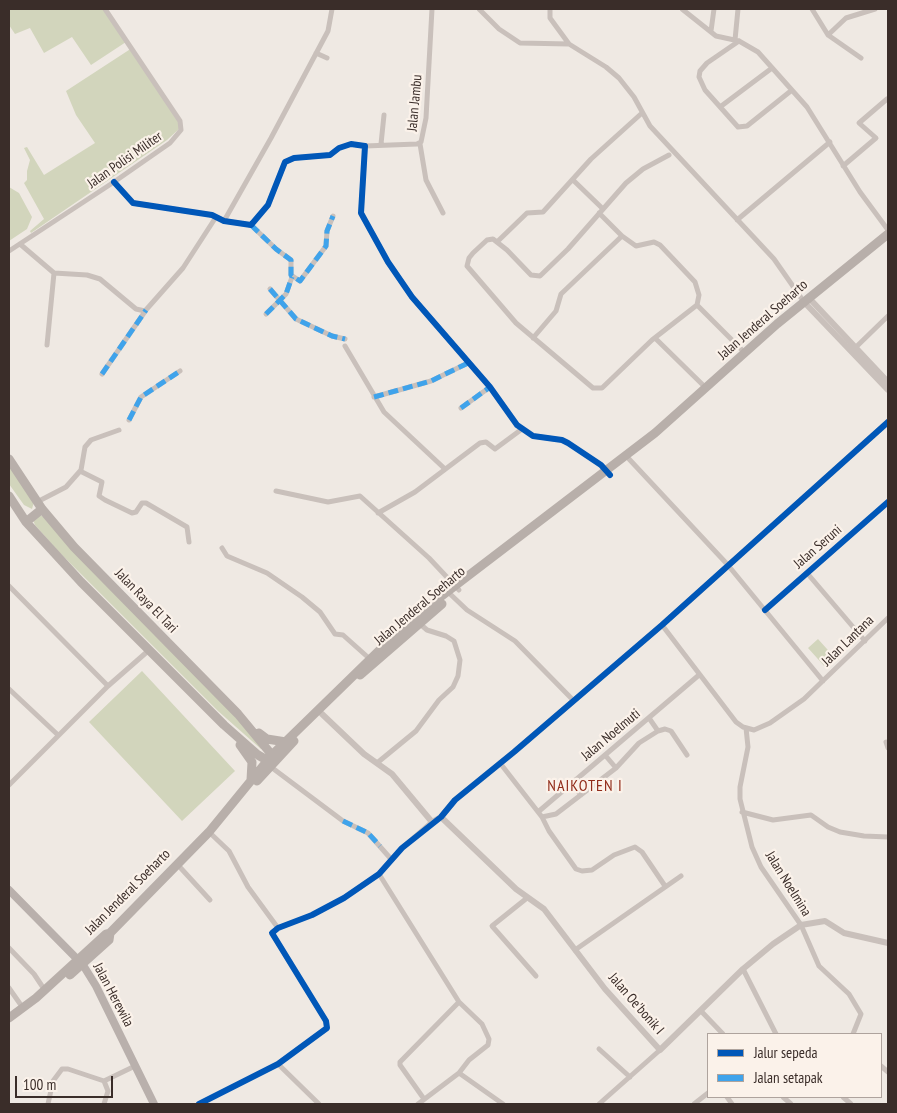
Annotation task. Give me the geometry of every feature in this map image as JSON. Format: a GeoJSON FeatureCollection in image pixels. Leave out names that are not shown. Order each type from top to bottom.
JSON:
{"type":"FeatureCollection","features":[{"type":"Feature","properties":{"kind":"main road","name":"Jalan Jenderal Soeharto"},"geometry":{"type":"LineString","coordinates":[[81,962],[109,940],[110,933],[209,832],[270,761],[372,661],[450,594],[608,472],[807,300],[888,234]]}},
{"type":"Feature","properties":{"kind":"main road","name":"Jalan Jenderal Soeharto"},"geometry":{"type":"LineString","coordinates":[[608,472],[629,459],[655,436],[658,430]]}},
{"type":"Feature","properties":{"kind":"main road","name":"Jalan Raya El Tari"},"geometry":{"type":"LineString","coordinates":[[9,459],[40,505],[74,547],[238,714],[270,761]]}},
{"type":"Feature","properties":{"kind":"main road"},"geometry":{"type":"LineString","coordinates":[[9,496],[26,522],[80,582],[224,725],[270,761]]}},
{"type":"Feature","properties":{"kind":"main road"},"geometry":{"type":"LineString","coordinates":[[26,522],[40,505]]}},
{"type":"Feature","properties":{"kind":"main road","name":"Jalan Jenderal Soeharto"},"geometry":{"type":"LineString","coordinates":[[286,746],[322,714],[372,661],[419,623],[450,594]]}},
{"type":"Feature","properties":{"kind":"main road"},"geometry":{"type":"LineString","coordinates":[[238,714],[268,738],[286,746]]}},
{"type":"Feature","properties":{"kind":"main road"},"geometry":{"type":"LineString","coordinates":[[224,725],[250,759],[253,783]]}},
{"type":"Feature","properties":{"kind":"main road","name":"Jalan Herewila"},"geometry":{"type":"LineString","coordinates":[[9,890],[81,962],[96,986],[154,1104]]}},
{"type":"Feature","properties":{"kind":"main road"},"geometry":{"type":"LineString","coordinates":[[9,1018],[81,962]]}},
{"type":"Feature","properties":{"kind":"main road"},"geometry":{"type":"LineString","coordinates":[[36,998],[44,996],[81,962]]}},
{"type":"Feature","properties":{"kind":"street","name":"Jalan Polisi Militer"},"geometry":{"type":"LineString","coordinates":[[9,251],[114,182],[178,137],[182,126],[105,9]]}},
{"type":"Feature","properties":{"kind":"street"},"geometry":{"type":"LineString","coordinates":[[224,221],[272,138],[328,31],[332,9]]}},
{"type":"Feature","properties":{"kind":"street","name":"Jalan Jambu"},"geometry":{"type":"LineString","coordinates":[[251,225],[268,206],[284,162],[294,158],[330,155],[344,146],[420,144],[426,118],[432,9]]}},
{"type":"Feature","properties":{"kind":"street"},"geometry":{"type":"LineString","coordinates":[[480,9],[499,29],[520,43],[569,44]]}},
{"type":"Feature","properties":{"kind":"street"},"geometry":{"type":"LineString","coordinates":[[550,9],[550,18],[569,44],[615,74],[634,97],[650,126],[774,259],[798,291],[888,382]]}},
{"type":"Feature","properties":{"kind":"street"},"geometry":{"type":"LineString","coordinates":[[682,9],[716,36],[752,47],[772,68],[807,108],[830,142],[843,166],[888,230]]}},
{"type":"Feature","properties":{"kind":"street"},"geometry":{"type":"LineString","coordinates":[[711,31],[714,9]]}},
{"type":"Feature","properties":{"kind":"street"},"geometry":{"type":"LineString","coordinates":[[737,41],[738,9]]}},
{"type":"Feature","properties":{"kind":"street"},"geometry":{"type":"LineString","coordinates":[[812,9],[828,35],[861,58]]}},
{"type":"Feature","properties":{"kind":"street"},"geometry":{"type":"LineString","coordinates":[[828,35],[846,18],[863,10],[874,9]]}},
{"type":"Feature","properties":{"kind":"street"},"geometry":{"type":"LineString","coordinates":[[737,41],[707,63],[700,70],[699,78],[702,86],[738,127],[744,128],[792,90]]}},
{"type":"Feature","properties":{"kind":"street"},"geometry":{"type":"LineString","coordinates":[[316,53],[327,58]]}},
{"type":"Feature","properties":{"kind":"street"},"geometry":{"type":"LineString","coordinates":[[720,107],[772,68]]}},
{"type":"Feature","properties":{"kind":"street"},"geometry":{"type":"LineString","coordinates":[[843,166],[876,138],[859,123],[887,99]]}},
{"type":"Feature","properties":{"kind":"street"},"geometry":{"type":"LineString","coordinates":[[498,241],[526,213],[543,212],[590,159],[642,113]]}},
{"type":"Feature","properties":{"kind":"street"},"geometry":{"type":"LineString","coordinates":[[381,144],[384,115]]}},
{"type":"Feature","properties":{"kind":"street"},"geometry":{"type":"LineString","coordinates":[[737,220],[830,142]]}},
{"type":"Feature","properties":{"kind":"street"},"geometry":{"type":"LineString","coordinates":[[420,144],[426,180],[442,213]]}},
{"type":"Feature","properties":{"kind":"street"},"geometry":{"type":"LineString","coordinates":[[366,146],[360,209],[366,226],[412,297],[490,387],[507,413],[522,429],[540,438],[562,440],[608,472]]}},
{"type":"Feature","properties":{"kind":"street"},"geometry":{"type":"LineString","coordinates":[[573,180],[601,211],[622,236],[639,247],[654,242],[660,245],[694,282],[699,295],[697,305],[655,338],[602,388],[596,389],[516,323],[467,266],[469,258],[487,240],[493,239],[498,241],[531,275],[540,276],[601,211],[632,178],[669,155]]}},
{"type":"Feature","properties":{"kind":"street"},"geometry":{"type":"LineString","coordinates":[[114,182],[133,203],[251,225],[276,250],[291,260],[292,277],[289,288],[282,302],[266,314]]}},
{"type":"Feature","properties":{"kind":"street"},"geometry":{"type":"LineString","coordinates":[[292,277],[301,280],[326,246],[327,231],[333,216]]}},
{"type":"Feature","properties":{"kind":"street"},"geometry":{"type":"LineString","coordinates":[[102,374],[146,310],[183,268],[216,217]]}},
{"type":"Feature","properties":{"kind":"street"},"geometry":{"type":"LineString","coordinates":[[533,338],[556,311],[561,294],[622,236]]}},
{"type":"Feature","properties":{"kind":"street"},"geometry":{"type":"LineString","coordinates":[[20,244],[54,273],[87,275],[100,279],[136,309],[146,310]]}},
{"type":"Feature","properties":{"kind":"street"},"geometry":{"type":"LineString","coordinates":[[47,345],[54,273]]}},
{"type":"Feature","properties":{"kind":"street"},"geometry":{"type":"LineString","coordinates":[[270,289],[296,319],[332,336],[345,339]]}},
{"type":"Feature","properties":{"kind":"street"},"geometry":{"type":"LineString","coordinates":[[807,300],[888,390]]}},
{"type":"Feature","properties":{"kind":"street"},"geometry":{"type":"LineString","coordinates":[[697,305],[745,353]]}},
{"type":"Feature","properties":{"kind":"street"},"geometry":{"type":"LineString","coordinates":[[856,348],[887,319]]}},
{"type":"Feature","properties":{"kind":"street"},"geometry":{"type":"LineString","coordinates":[[655,338],[706,388]]}},
{"type":"Feature","properties":{"kind":"street"},"geometry":{"type":"LineString","coordinates":[[345,346],[384,412],[445,469]]}},
{"type":"Feature","properties":{"kind":"street"},"geometry":{"type":"LineString","coordinates":[[374,396],[431,381],[468,363]]}},
{"type":"Feature","properties":{"kind":"street"},"geometry":{"type":"LineString","coordinates":[[129,420],[141,397],[180,370]]}},
{"type":"Feature","properties":{"kind":"street"},"geometry":{"type":"LineString","coordinates":[[461,408],[490,387]]}},
{"type":"Feature","properties":{"kind":"street"},"geometry":{"type":"LineString","coordinates":[[199,1104],[278,1064],[315,1038],[328,1026],[272,936],[278,928],[328,907],[379,874],[391,859],[440,817],[454,800],[662,624],[888,422]]}},
{"type":"Feature","properties":{"kind":"street"},"geometry":{"type":"LineString","coordinates":[[378,513],[404,500],[480,443],[486,442],[495,449],[522,429]]}},
{"type":"Feature","properties":{"kind":"street"},"geometry":{"type":"LineString","coordinates":[[40,505],[66,487],[80,471],[85,447],[91,440],[119,430]]}},
{"type":"Feature","properties":{"kind":"street"},"geometry":{"type":"LineString","coordinates":[[629,459],[727,564],[823,681]]}},
{"type":"Feature","properties":{"kind":"street"},"geometry":{"type":"LineString","coordinates":[[80,471],[102,482],[99,496],[105,500],[132,513],[136,512],[142,503],[146,503],[187,527],[188,542]]}},
{"type":"Feature","properties":{"kind":"street"},"geometry":{"type":"LineString","coordinates":[[276,491],[328,502],[360,496],[458,588]]}},
{"type":"Feature","properties":{"kind":"street","name":"Jalan Seruni"},"geometry":{"type":"LineString","coordinates":[[765,610],[888,502]]}},
{"type":"Feature","properties":{"kind":"street"},"geometry":{"type":"LineString","coordinates":[[222,548],[226,556],[266,573],[302,597],[320,612],[335,634],[343,635],[372,661]]}},
{"type":"Feature","properties":{"kind":"street"},"geometry":{"type":"LineString","coordinates":[[807,573],[865,641]]}},
{"type":"Feature","properties":{"kind":"street"},"geometry":{"type":"LineString","coordinates":[[9,586],[108,686]]}},
{"type":"Feature","properties":{"kind":"street"},"geometry":{"type":"LineString","coordinates":[[450,594],[515,641],[573,700]]}},
{"type":"Feature","properties":{"kind":"street","name":"Jalan Lantana"},"geometry":{"type":"LineString","coordinates":[[746,728],[754,730],[770,722],[804,699],[888,618]]}},
{"type":"Feature","properties":{"kind":"street"},"geometry":{"type":"LineString","coordinates":[[377,763],[416,731],[439,700],[453,687],[458,676],[459,652],[454,641],[446,636],[427,630],[419,623]]}},
{"type":"Feature","properties":{"kind":"street"},"geometry":{"type":"LineString","coordinates":[[662,624],[736,722],[746,728]]}},
{"type":"Feature","properties":{"kind":"street"},"geometry":{"type":"LineString","coordinates":[[9,785],[108,686],[148,651]]}},
{"type":"Feature","properties":{"kind":"street","name":"Jalan Noelmuti"},"geometry":{"type":"LineString","coordinates":[[540,814],[699,674]]}},
{"type":"Feature","properties":{"kind":"street"},"geometry":{"type":"LineString","coordinates":[[9,689],[58,735]]}},
{"type":"Feature","properties":{"kind":"street"},"geometry":{"type":"LineString","coordinates":[[322,714],[355,747],[402,785],[432,822]]}},
{"type":"Feature","properties":{"kind":"street"},"geometry":{"type":"LineString","coordinates":[[648,718],[658,730]]}},
{"type":"Feature","properties":{"kind":"street"},"geometry":{"type":"LineString","coordinates":[[540,814],[556,814],[616,768],[639,743],[658,730],[665,728],[671,731],[687,755]]}},
{"type":"Feature","properties":{"kind":"street","name":"Jalan Noelmina"},"geometry":{"type":"LineString","coordinates":[[746,728],[748,747],[740,787],[742,812],[761,867],[801,926],[819,966],[849,994],[861,1014],[853,1033]]}},
{"type":"Feature","properties":{"kind":"street"},"geometry":{"type":"LineString","coordinates":[[886,742],[888,748]]}},
{"type":"Feature","properties":{"kind":"street"},"geometry":{"type":"LineString","coordinates":[[605,755],[616,768]]}},
{"type":"Feature","properties":{"kind":"street"},"geometry":{"type":"LineString","coordinates":[[270,761],[343,821],[368,833],[391,859]]}},
{"type":"Feature","properties":{"kind":"street"},"geometry":{"type":"LineString","coordinates":[[500,763],[540,814],[549,831],[576,869],[582,871],[592,870],[614,855],[635,848],[642,852],[665,886]]}},
{"type":"Feature","properties":{"kind":"street"},"geometry":{"type":"LineString","coordinates":[[572,784],[581,795]]}},
{"type":"Feature","properties":{"kind":"street"},"geometry":{"type":"LineString","coordinates":[[742,812],[772,820],[811,815],[828,827],[840,832],[888,837]]}},
{"type":"Feature","properties":{"kind":"street","name":"Jalan Oe'bonik I"},"geometry":{"type":"LineString","coordinates":[[440,817],[527,898],[544,910],[605,989],[660,1050],[743,970],[773,944],[801,926],[825,921],[844,933],[888,942]]}},
{"type":"Feature","properties":{"kind":"street"},"geometry":{"type":"LineString","coordinates":[[209,832],[229,851],[248,887],[278,928]]}},
{"type":"Feature","properties":{"kind":"street"},"geometry":{"type":"LineString","coordinates":[[177,864],[210,900]]}},
{"type":"Feature","properties":{"kind":"street"},"geometry":{"type":"LineString","coordinates":[[379,874],[459,1002],[482,1024],[489,1040],[488,1045],[469,1060],[459,1073],[418,1104]]}},
{"type":"Feature","properties":{"kind":"street"},"geometry":{"type":"LineString","coordinates":[[575,950],[680,876]]}},
{"type":"Feature","properties":{"kind":"street"},"geometry":{"type":"LineString","coordinates":[[527,898],[492,926],[536,976]]}},
{"type":"Feature","properties":{"kind":"street"},"geometry":{"type":"LineString","coordinates":[[9,948],[34,974],[44,989]]}},
{"type":"Feature","properties":{"kind":"street"},"geometry":{"type":"LineString","coordinates":[[743,970],[775,1033]]}},
{"type":"Feature","properties":{"kind":"street"},"geometry":{"type":"LineString","coordinates":[[9,988],[23,1008]]}},
{"type":"Feature","properties":{"kind":"street"},"geometry":{"type":"LineString","coordinates":[[424,1099],[400,1065],[400,1062],[459,1002]]}},
{"type":"Feature","properties":{"kind":"street"},"geometry":{"type":"LineString","coordinates":[[701,1011],[722,1033]]}},
{"type":"Feature","properties":{"kind":"street"},"geometry":{"type":"LineString","coordinates":[[599,1049],[630,1077]]}},
{"type":"Feature","properties":{"kind":"street"},"geometry":{"type":"LineString","coordinates":[[599,1104],[660,1050]]}},
{"type":"Feature","properties":{"kind":"street"},"geometry":{"type":"LineString","coordinates":[[278,1064],[319,1104]]}},
{"type":"Feature","properties":{"kind":"street"},"geometry":{"type":"LineString","coordinates":[[48,1104],[53,1081],[62,1069],[68,1069],[104,1081],[135,1066]]}},
{"type":"Feature","properties":{"kind":"street"},"geometry":{"type":"LineString","coordinates":[[459,1073],[503,1104]]}},
{"type":"Feature","properties":{"kind":"street"},"geometry":{"type":"LineString","coordinates":[[104,1081],[108,1091],[104,1104]]}},
{"type":"Feature","properties":{"kind":"street"},"geometry":{"type":"LineString","coordinates":[[694,1104],[707,1094]]}},
{"type":"Feature","properties":{"kind":"green space"},"geometry":{"type":"Polygon","coordinates":[[[9,9],[103,9],[126,42],[91,65],[72,37],[44,53],[30,28],[15,34],[9,25],[9,9]]]}},
{"type":"Feature","properties":{"kind":"green space"},"geometry":{"type":"Polygon","coordinates":[[[132,48],[179,117],[179,129],[167,140],[31,233],[30,231],[44,219],[24,183],[27,180],[30,160],[24,148],[27,147],[44,175],[95,143],[76,115],[66,91],[132,48]]]}},
{"type":"Feature","properties":{"kind":"green space"},"geometry":{"type":"Polygon","coordinates":[[[9,187],[19,193],[32,217],[27,229],[9,241],[9,187]]]}},
{"type":"Feature","properties":{"kind":"green space"},"geometry":{"type":"Polygon","coordinates":[[[9,463],[34,502],[32,509],[24,505],[9,484],[9,463]]]}},
{"type":"Feature","properties":{"kind":"green space"},"geometry":{"type":"Polygon","coordinates":[[[40,515],[199,677],[263,747],[261,749],[218,711],[58,551],[35,525],[33,520],[40,515]]]}},
{"type":"Feature","properties":{"kind":"green space"},"geometry":{"type":"Polygon","coordinates":[[[818,639],[836,659],[826,668],[808,648],[818,639]]]}},
{"type":"Feature","properties":{"kind":"green space"},"geometry":{"type":"Polygon","coordinates":[[[142,671],[235,771],[182,821],[89,722],[142,671]]]}},
{"type":"Feature","properties":{"kind":"marked path"},"geometry":{"type":"LineString","coordinates":[[251,225],[276,249],[291,260],[291,275],[300,281],[326,246],[327,231],[333,216]]}},
{"type":"Feature","properties":{"kind":"marked path"},"geometry":{"type":"LineString","coordinates":[[266,314],[286,294],[292,277]]}},
{"type":"Feature","properties":{"kind":"marked path"},"geometry":{"type":"LineString","coordinates":[[270,289],[296,319],[332,336],[345,339]]}},
{"type":"Feature","properties":{"kind":"marked path"},"geometry":{"type":"LineString","coordinates":[[102,374],[146,310]]}},
{"type":"Feature","properties":{"kind":"marked path"},"geometry":{"type":"LineString","coordinates":[[374,397],[431,381],[468,363]]}},
{"type":"Feature","properties":{"kind":"marked path"},"geometry":{"type":"LineString","coordinates":[[129,420],[141,397],[180,371]]}},
{"type":"Feature","properties":{"kind":"marked path"},"geometry":{"type":"LineString","coordinates":[[461,408],[490,387]]}},
{"type":"Feature","properties":{"kind":"marked path"},"geometry":{"type":"LineString","coordinates":[[343,821],[368,833],[380,846]]}},
{"type":"Feature","properties":{"kind":"cycle path"},"geometry":{"type":"LineString","coordinates":[[114,182],[133,203],[212,215],[224,221],[251,225],[268,205],[285,162],[294,158],[330,155],[339,148],[351,144],[365,146],[361,213],[388,262],[412,297],[490,387],[517,425],[533,436],[562,440],[568,443],[601,465],[610,475]]}},
{"type":"Feature","properties":{"kind":"cycle path"},"geometry":{"type":"LineString","coordinates":[[199,1104],[278,1064],[327,1028],[326,1021],[272,933],[278,928],[312,915],[344,898],[379,874],[402,848],[441,817],[455,800],[662,625],[888,422]]}},
{"type":"Feature","properties":{"kind":"cycle path"},"geometry":{"type":"LineString","coordinates":[[765,610],[888,502]]}},
{"type":"Feature","properties":{"kind":"district","name":"NAIKOTEN I"},"geometry":{"type":"Point","coordinates":[585,786]}}]}
